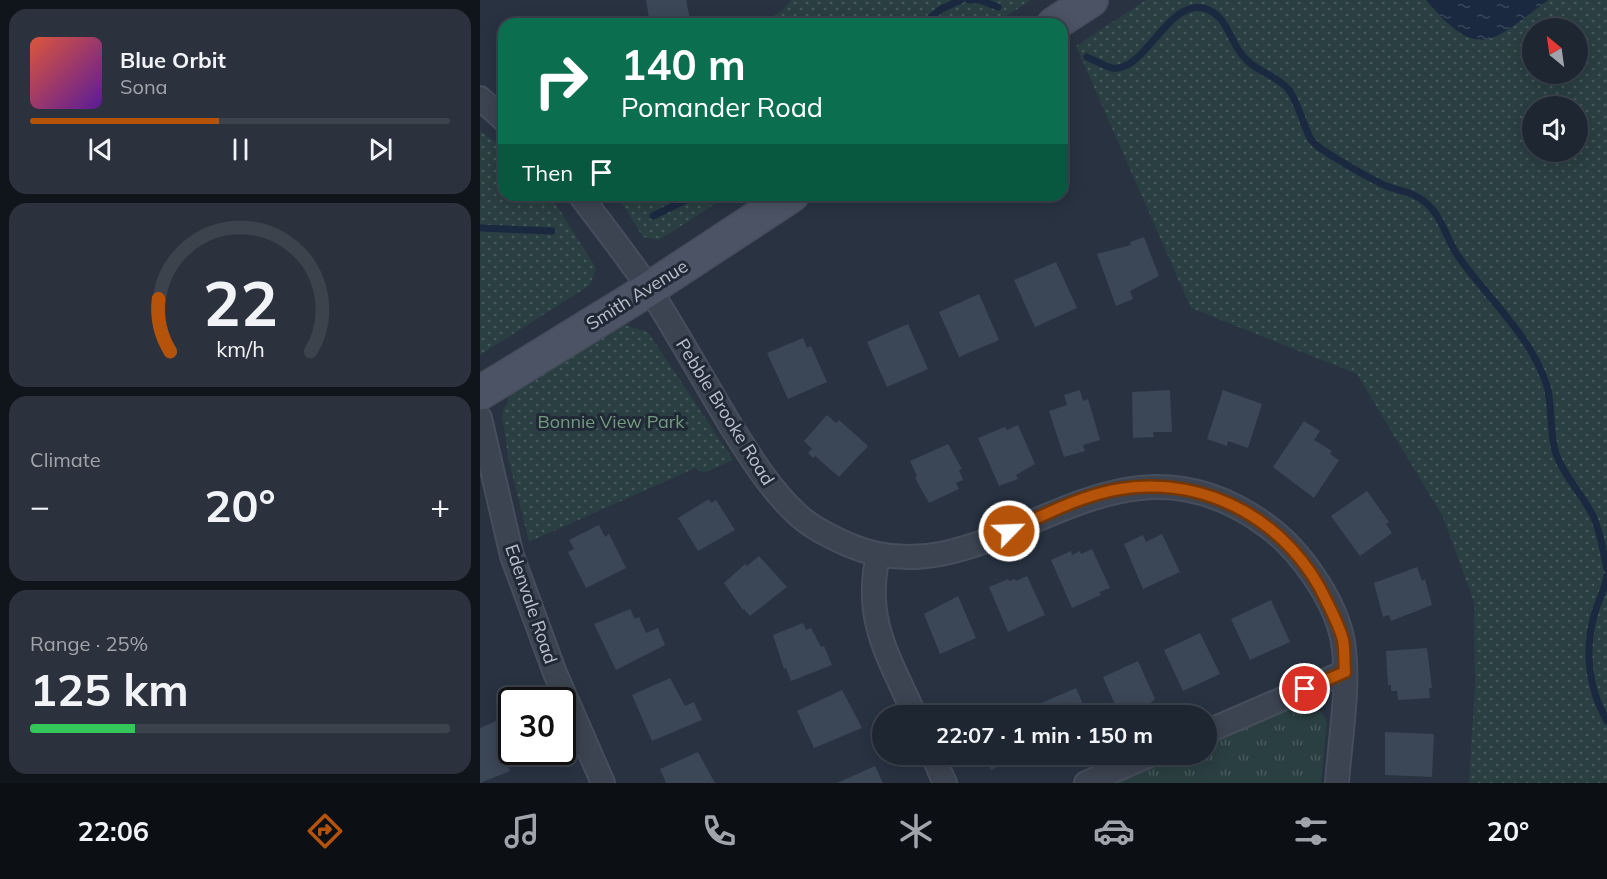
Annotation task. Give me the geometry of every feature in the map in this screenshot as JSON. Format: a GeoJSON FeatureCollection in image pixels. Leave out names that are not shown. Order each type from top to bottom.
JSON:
{"type":"FeatureCollection","features":[{"type":"Feature","properties":{"kind":"main road"},"geometry":{"type":"LineString","coordinates":[[1063,18],[1091,0]]}},
{"type":"Feature","properties":{"kind":"main road","name":"Smith Avenue"},"geometry":{"type":"LineString","coordinates":[[480,393],[649,289],[783,201]]}},
{"type":"Feature","properties":{"kind":"street"},"geometry":{"type":"LineString","coordinates":[[480,98],[498,114]]}},
{"type":"Feature","properties":{"kind":"street","name":"Pebble Brooke Road"},"geometry":{"type":"LineString","coordinates":[[584,201],[649,289],[761,475],[800,517],[827,534],[878,556],[902,557],[965,548],[1082,500],[1119,489],[1159,486],[1191,490],[1221,499],[1252,514],[1279,534],[1318,583],[1342,640],[1345,672],[1337,783]]}},
{"type":"Feature","properties":{"kind":"street","name":"Edenvale Road"},"geometry":{"type":"LineString","coordinates":[[480,418],[512,556],[555,672],[603,783]]}},
{"type":"Feature","properties":{"kind":"street"},"geometry":{"type":"LineString","coordinates":[[878,556],[872,583],[873,610],[882,641],[910,705]]}},
{"type":"Feature","properties":{"kind":"street"},"geometry":{"type":"LineString","coordinates":[[1217,727],[1345,672]]}},
{"type":"Feature","properties":{"kind":"street"},"geometry":{"type":"LineString","coordinates":[[937,765],[945,783]]}},
{"type":"Feature","properties":{"kind":"street"},"geometry":{"type":"LineString","coordinates":[[1086,783],[1127,765]]}},
{"type":"Feature","properties":{"kind":"green space"},"geometry":{"type":"Polygon","coordinates":[[[791,0],[1031,0],[1003,18],[769,18],[783,10],[791,0]]]}},
{"type":"Feature","properties":{"kind":"green space"},"geometry":{"type":"Polygon","coordinates":[[[1146,0],[1607,0],[1607,783],[1469,783],[1475,686],[1474,602],[1443,517],[1357,374],[1191,308],[1076,46],[1146,0]]]}},
{"type":"Feature","properties":{"kind":"green space"},"geometry":{"type":"Polygon","coordinates":[[[480,131],[498,144],[498,201],[554,201],[596,268],[590,285],[480,355],[480,131]]]}},
{"type":"Feature","properties":{"kind":"green space"},"geometry":{"type":"Polygon","coordinates":[[[621,201],[720,201],[659,240],[643,237],[621,201]]]}},
{"type":"Feature","properties":{"kind":"green space","name":"Bonnie View Park"},"geometry":{"type":"Polygon","coordinates":[[[625,325],[648,332],[733,460],[704,473],[695,468],[529,542],[508,457],[502,414],[511,393],[625,325]]]}},
{"type":"Feature","properties":{"kind":"green space"},"geometry":{"type":"Polygon","coordinates":[[[1305,703],[1321,711],[1327,722],[1321,783],[1114,783],[1156,765],[1217,765],[1217,738],[1292,705],[1305,703]]]}},
{"type":"Feature","properties":{"kind":"water"},"geometry":{"type":"Polygon","coordinates":[[[1426,0],[1548,0],[1513,27],[1486,39],[1473,39],[1444,20],[1426,0]]]}},
{"type":"Feature","properties":{"kind":"building"},"geometry":{"type":"Polygon","coordinates":[[[646,0],[686,0],[690,18],[649,18],[646,0]]]}},
{"type":"Feature","properties":{"kind":"building"},"geometry":{"type":"Polygon","coordinates":[[[1144,237],[1159,276],[1130,291],[1133,299],[1116,306],[1097,254],[1131,245],[1130,242],[1144,237]]]}},
{"type":"Feature","properties":{"kind":"building"},"geometry":{"type":"Polygon","coordinates":[[[1056,262],[1077,308],[1035,327],[1014,280],[1056,262]]]}},
{"type":"Feature","properties":{"kind":"building"},"geometry":{"type":"Polygon","coordinates":[[[979,294],[999,340],[959,357],[939,312],[979,294]]]}},
{"type":"Feature","properties":{"kind":"building"},"geometry":{"type":"Polygon","coordinates":[[[908,324],[928,369],[887,387],[867,342],[908,324]]]}},
{"type":"Feature","properties":{"kind":"building"},"geometry":{"type":"Polygon","coordinates":[[[803,338],[807,348],[811,346],[827,382],[788,399],[767,353],[803,338]]]}},
{"type":"Feature","properties":{"kind":"building"},"geometry":{"type":"Polygon","coordinates":[[[1080,390],[1083,401],[1088,399],[1100,440],[1083,445],[1085,451],[1064,457],[1049,411],[1067,405],[1064,395],[1080,390]]]}},
{"type":"Feature","properties":{"kind":"building"},"geometry":{"type":"Polygon","coordinates":[[[1170,390],[1172,432],[1153,432],[1154,437],[1133,438],[1132,392],[1170,390]]]}},
{"type":"Feature","properties":{"kind":"building"},"geometry":{"type":"Polygon","coordinates":[[[1223,390],[1262,404],[1248,448],[1228,441],[1227,446],[1207,439],[1223,390]]]}},
{"type":"Feature","properties":{"kind":"building"},"geometry":{"type":"Polygon","coordinates":[[[827,415],[836,423],[839,420],[868,446],[839,477],[815,456],[813,458],[808,453],[812,449],[804,441],[827,415]]]}},
{"type":"Feature","properties":{"kind":"building"},"geometry":{"type":"Polygon","coordinates":[[[1304,421],[1320,431],[1314,440],[1332,451],[1330,454],[1339,460],[1314,498],[1273,467],[1304,421]]]}},
{"type":"Feature","properties":{"kind":"building"},"geometry":{"type":"Polygon","coordinates":[[[1018,425],[1035,464],[1016,475],[1018,479],[999,486],[978,438],[1005,427],[1007,430],[1018,425]]]}},
{"type":"Feature","properties":{"kind":"building"},"geometry":{"type":"Polygon","coordinates":[[[948,444],[962,469],[959,470],[963,480],[956,483],[959,489],[929,503],[915,478],[917,476],[910,461],[948,444]]]}},
{"type":"Feature","properties":{"kind":"building"},"geometry":{"type":"Polygon","coordinates":[[[1367,491],[1389,522],[1386,524],[1392,533],[1360,556],[1331,516],[1367,491]]]}},
{"type":"Feature","properties":{"kind":"building"},"geometry":{"type":"Polygon","coordinates":[[[709,499],[711,503],[716,500],[735,530],[698,551],[678,518],[709,499]]]}},
{"type":"Feature","properties":{"kind":"building"},"geometry":{"type":"Polygon","coordinates":[[[599,525],[605,537],[609,534],[626,568],[586,588],[568,552],[574,549],[569,540],[599,525]]]}},
{"type":"Feature","properties":{"kind":"building"},"geometry":{"type":"Polygon","coordinates":[[[1162,534],[1180,572],[1143,589],[1124,544],[1143,535],[1146,542],[1162,534]]]}},
{"type":"Feature","properties":{"kind":"building"},"geometry":{"type":"Polygon","coordinates":[[[1092,549],[1110,588],[1099,592],[1101,595],[1072,608],[1051,560],[1071,551],[1072,555],[1092,549]]]}},
{"type":"Feature","properties":{"kind":"building"},"geometry":{"type":"Polygon","coordinates":[[[759,556],[787,587],[750,616],[724,583],[745,564],[747,566],[759,556]]]}},
{"type":"Feature","properties":{"kind":"building"},"geometry":{"type":"Polygon","coordinates":[[[1417,567],[1422,581],[1425,579],[1432,605],[1391,621],[1389,615],[1383,617],[1374,583],[1417,567]]]}},
{"type":"Feature","properties":{"kind":"building"},"geometry":{"type":"Polygon","coordinates":[[[1027,576],[1045,615],[1008,632],[989,587],[1008,579],[1016,581],[1027,576]]]}},
{"type":"Feature","properties":{"kind":"building"},"geometry":{"type":"Polygon","coordinates":[[[958,596],[976,638],[940,654],[924,614],[958,596]]]}},
{"type":"Feature","properties":{"kind":"building"},"geometry":{"type":"Polygon","coordinates":[[[1271,600],[1290,642],[1250,660],[1231,619],[1271,600]]]}},
{"type":"Feature","properties":{"kind":"building"},"geometry":{"type":"Polygon","coordinates":[[[630,609],[635,619],[639,617],[646,633],[658,628],[665,645],[616,670],[594,624],[630,609]]]}},
{"type":"Feature","properties":{"kind":"building"},"geometry":{"type":"Polygon","coordinates":[[[803,623],[806,630],[811,628],[821,647],[824,646],[832,665],[791,681],[786,668],[784,669],[773,635],[803,623]]]}},
{"type":"Feature","properties":{"kind":"building"},"geometry":{"type":"Polygon","coordinates":[[[1200,633],[1220,674],[1183,691],[1164,650],[1200,633]]]}},
{"type":"Feature","properties":{"kind":"building"},"geometry":{"type":"Polygon","coordinates":[[[1427,648],[1432,688],[1429,688],[1430,698],[1398,700],[1397,691],[1391,691],[1391,685],[1388,685],[1386,651],[1427,648]]]}},
{"type":"Feature","properties":{"kind":"building"},"geometry":{"type":"Polygon","coordinates":[[[1138,661],[1155,699],[1148,705],[1115,705],[1103,677],[1138,661]]]}},
{"type":"Feature","properties":{"kind":"building"},"geometry":{"type":"Polygon","coordinates":[[[670,678],[685,706],[694,702],[702,720],[652,741],[632,695],[670,678]]]}},
{"type":"Feature","properties":{"kind":"building"},"geometry":{"type":"Polygon","coordinates":[[[1076,688],[1083,705],[1039,705],[1076,688]]]}},
{"type":"Feature","properties":{"kind":"building"},"geometry":{"type":"Polygon","coordinates":[[[842,690],[862,728],[814,748],[797,711],[842,690]]]}},
{"type":"Feature","properties":{"kind":"building"},"geometry":{"type":"Polygon","coordinates":[[[496,721],[498,765],[507,765],[510,771],[480,783],[480,728],[496,721]]]}},
{"type":"Feature","properties":{"kind":"building"},"geometry":{"type":"Polygon","coordinates":[[[1385,732],[1434,734],[1432,777],[1385,775],[1385,732]]]}},
{"type":"Feature","properties":{"kind":"building"},"geometry":{"type":"Polygon","coordinates":[[[698,752],[715,783],[666,783],[660,769],[698,752]]]}},
{"type":"Feature","properties":{"kind":"building"},"geometry":{"type":"Polygon","coordinates":[[[989,765],[1002,765],[991,770],[989,765]]]}},
{"type":"Feature","properties":{"kind":"building"},"geometry":{"type":"Polygon","coordinates":[[[875,766],[883,783],[837,783],[875,766]]]}},
{"type":"Feature","properties":{"kind":"waterway"},"geometry":{"type":"LineString","coordinates":[[930,18],[941,9],[961,0]]}},
{"type":"Feature","properties":{"kind":"waterway"},"geometry":{"type":"LineString","coordinates":[[969,0],[980,0],[998,7]]}},
{"type":"Feature","properties":{"kind":"waterway"},"geometry":{"type":"LineString","coordinates":[[1087,57],[1112,68],[1124,67],[1135,60],[1178,15],[1190,8],[1203,8],[1211,11],[1227,28],[1242,55],[1289,90],[1314,143],[1364,175],[1425,202],[1440,220],[1458,256],[1519,333],[1540,367],[1549,394],[1552,438],[1556,454],[1596,522],[1607,569]]}},
{"type":"Feature","properties":{"kind":"waterway"},"geometry":{"type":"LineString","coordinates":[[653,216],[684,201]]}},
{"type":"Feature","properties":{"kind":"waterway"},"geometry":{"type":"LineString","coordinates":[[480,228],[552,231]]}},
{"type":"Feature","properties":{"kind":"waterway"},"geometry":{"type":"LineString","coordinates":[[1607,576],[1595,611],[1589,643],[1592,684],[1607,721]]}},
{"type":"Feature","properties":{"kind":"route"},"geometry":{"type":"LineString","coordinates":[[1009,531],[1082,500],[1119,489],[1159,486],[1191,490],[1221,499],[1252,514],[1279,534],[1318,583],[1342,640],[1345,672],[1305,689]]}}]}
